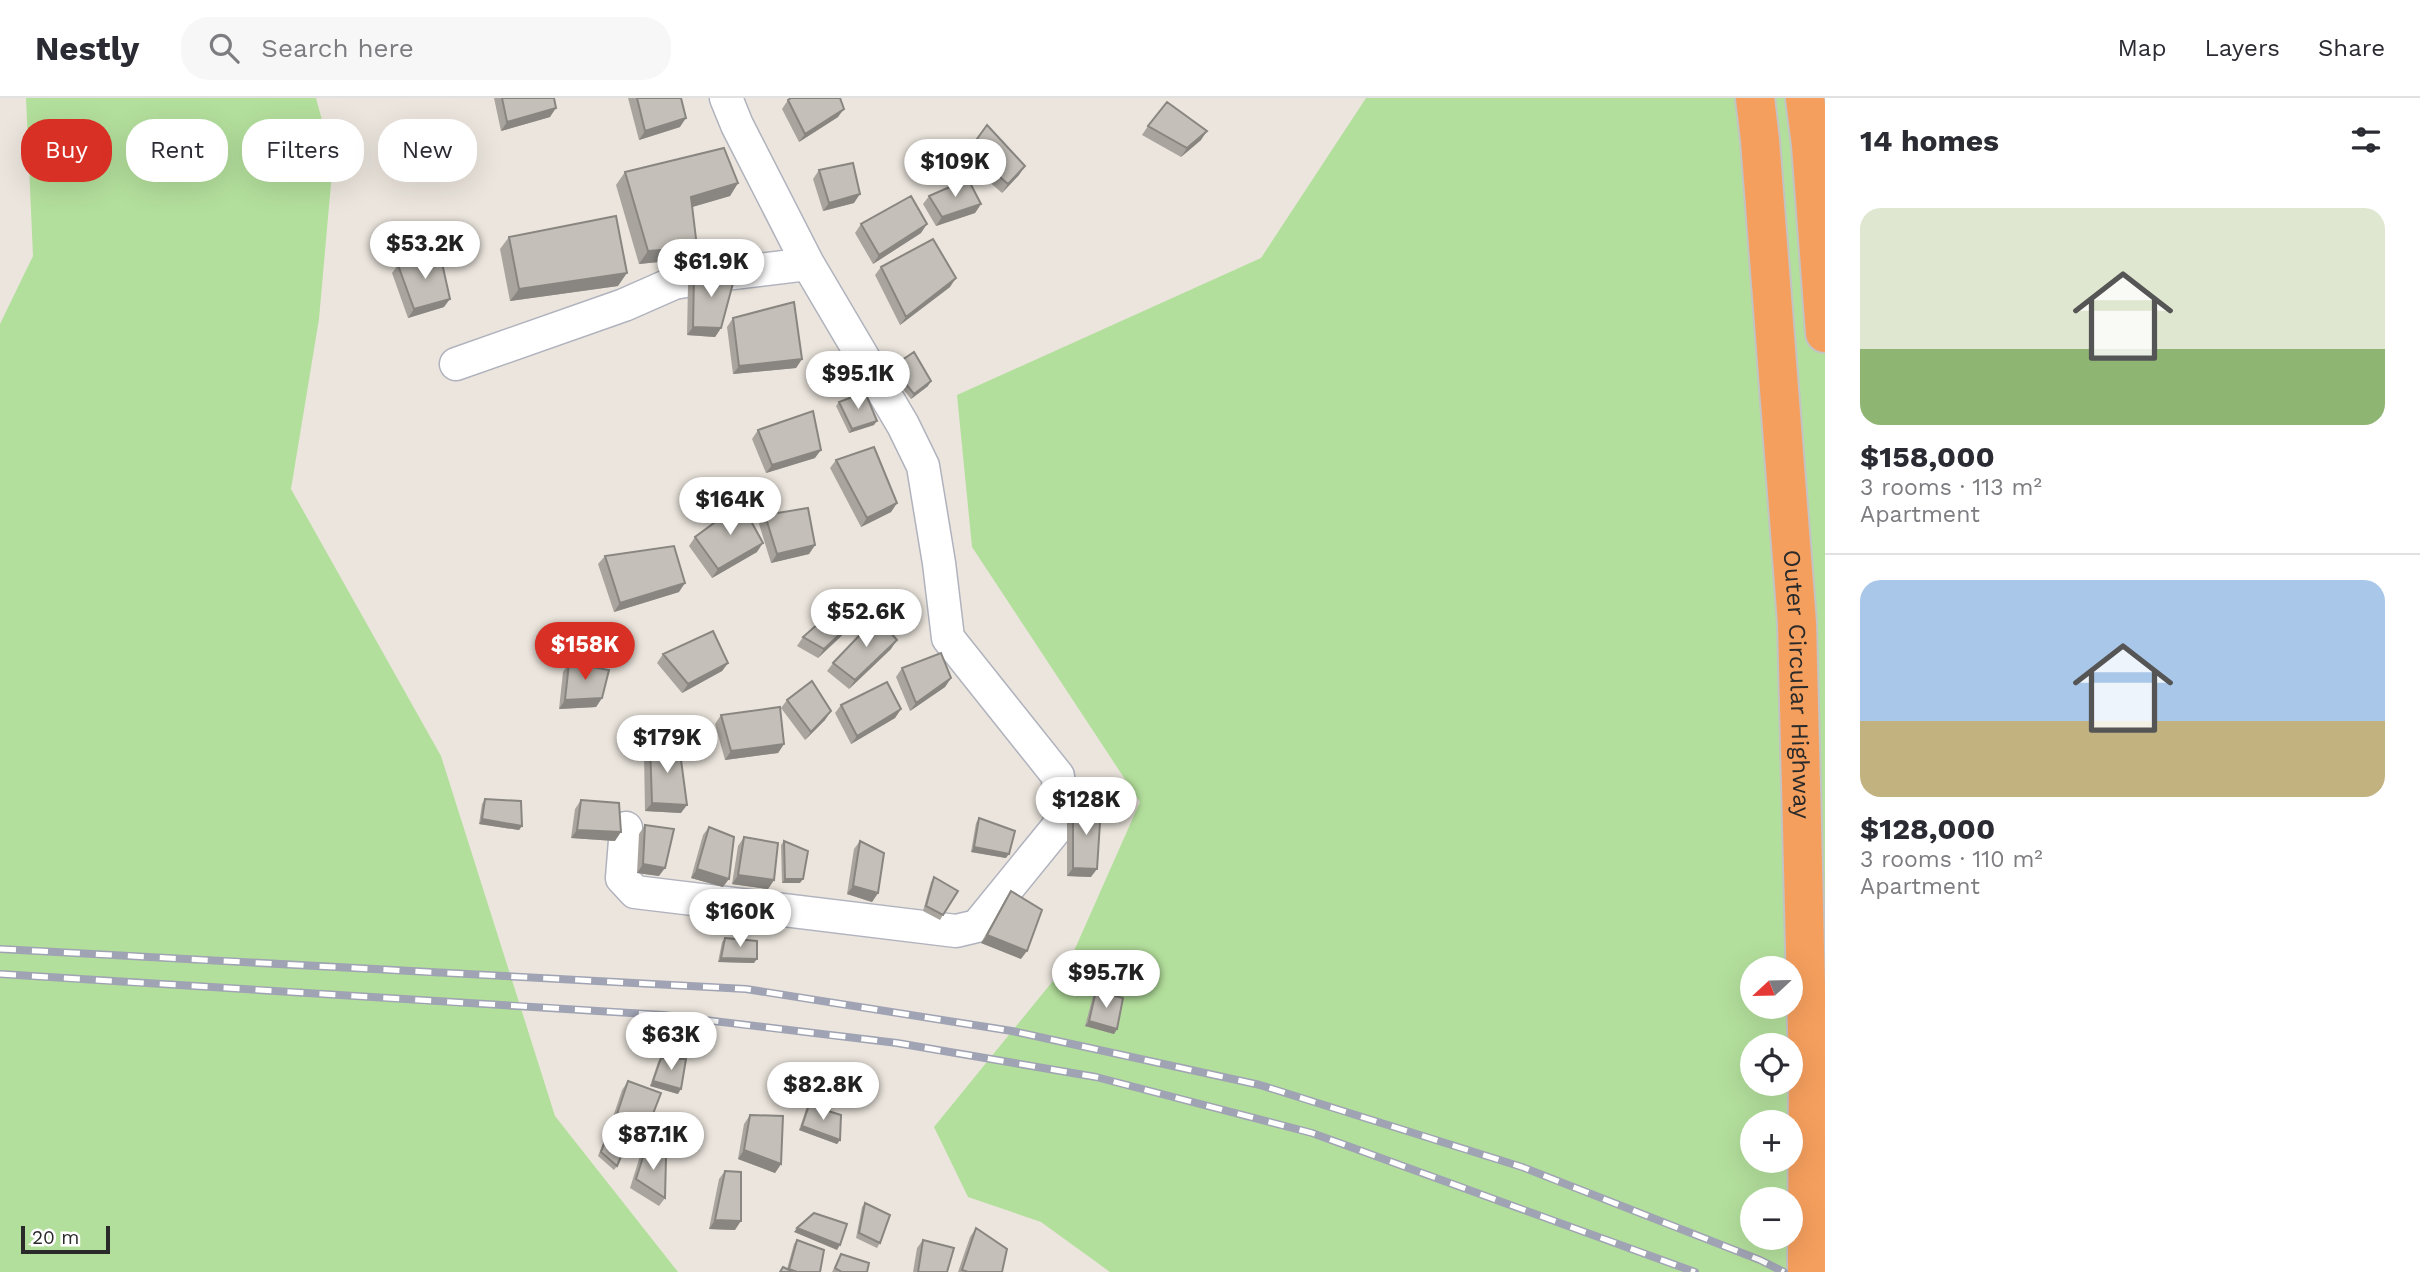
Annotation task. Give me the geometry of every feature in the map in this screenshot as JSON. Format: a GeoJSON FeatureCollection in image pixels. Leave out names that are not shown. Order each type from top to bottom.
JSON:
{"type":"FeatureCollection","features":[{"type":"Feature","properties":{"kind":"highway","name":"Outer Circular Highway"},"geometry":{"type":"LineString","coordinates":[[1755,98],[1797,623],[1808,1070],[1807,1272]]}},
{"type":"Feature","properties":{"kind":"highway"},"geometry":{"type":"LineString","coordinates":[[1805,98],[1825,333]]}},
{"type":"Feature","properties":{"kind":"street"},"geometry":{"type":"LineString","coordinates":[[626,828],[622,878],[635,892],[956,931],[976,926],[1060,824],[1058,776],[948,638],[923,466],[903,425],[808,264],[726,98]]}},
{"type":"Feature","properties":{"kind":"street"},"geometry":{"type":"LineString","coordinates":[[456,364],[624,305],[674,283],[808,264]]}},
{"type":"Feature","properties":{"kind":"green space"},"geometry":{"type":"Polygon","coordinates":[[[26,98],[316,98],[322,119],[242,119],[242,182],[331,182],[319,319],[291,489],[441,756],[555,1116],[678,1272],[0,1272],[0,324],[33,256],[30,182],[112,182],[112,119],[27,119],[26,98]]]}},
{"type":"Feature","properties":{"kind":"green space"},"geometry":{"type":"Polygon","coordinates":[[[1366,98],[1825,98],[1825,1272],[1110,1272],[1041,1222],[968,1197],[934,1127],[1070,960],[1140,802],[972,547],[957,395],[1261,258],[1366,98]]]}},
{"type":"Feature","properties":{"kind":"building"},"geometry":{"type":"Polygon","coordinates":[[[502,98],[554,98],[556,108],[507,122],[502,98]]]}},
{"type":"Feature","properties":{"kind":"building"},"geometry":{"type":"Polygon","coordinates":[[[637,98],[681,98],[686,118],[645,131],[637,98]]]}},
{"type":"Feature","properties":{"kind":"building"},"geometry":{"type":"Polygon","coordinates":[[[840,98],[844,109],[805,134],[788,100],[840,98]]]}},
{"type":"Feature","properties":{"kind":"building"},"geometry":{"type":"Polygon","coordinates":[[[1167,102],[1207,131],[1187,148],[1148,126],[1167,102]]]}},
{"type":"Feature","properties":{"kind":"building"},"geometry":{"type":"Polygon","coordinates":[[[987,125],[1025,166],[1008,184],[969,150],[987,125]]]}},
{"type":"Feature","properties":{"kind":"building"},"geometry":{"type":"Polygon","coordinates":[[[724,148],[738,183],[691,197],[697,247],[648,251],[625,172],[724,148]]]}},
{"type":"Feature","properties":{"kind":"building"},"geometry":{"type":"Polygon","coordinates":[[[853,163],[860,194],[829,203],[819,170],[853,163]]]}},
{"type":"Feature","properties":{"kind":"building"},"geometry":{"type":"Polygon","coordinates":[[[968,179],[981,204],[942,217],[929,196],[968,179]]]}},
{"type":"Feature","properties":{"kind":"building"},"geometry":{"type":"Polygon","coordinates":[[[911,196],[927,224],[879,255],[861,224],[911,196]]]}},
{"type":"Feature","properties":{"kind":"building"},"geometry":{"type":"Polygon","coordinates":[[[616,216],[627,273],[519,289],[509,237],[616,216]]]}},
{"type":"Feature","properties":{"kind":"building"},"geometry":{"type":"Polygon","coordinates":[[[933,239],[956,278],[906,317],[881,267],[933,239]]]}},
{"type":"Feature","properties":{"kind":"building"},"geometry":{"type":"Polygon","coordinates":[[[440,254],[450,299],[414,309],[398,265],[440,254]]]}},
{"type":"Feature","properties":{"kind":"building"},"geometry":{"type":"Polygon","coordinates":[[[736,272],[721,328],[693,327],[694,275],[736,272]]]}},
{"type":"Feature","properties":{"kind":"building"},"geometry":{"type":"Polygon","coordinates":[[[794,302],[802,359],[739,366],[733,318],[794,302]]]}},
{"type":"Feature","properties":{"kind":"building"},"geometry":{"type":"Polygon","coordinates":[[[914,352],[931,381],[914,394],[892,367],[914,352]]]}},
{"type":"Feature","properties":{"kind":"building"},"geometry":{"type":"Polygon","coordinates":[[[865,392],[877,421],[852,429],[839,402],[865,392]]]}},
{"type":"Feature","properties":{"kind":"building"},"geometry":{"type":"Polygon","coordinates":[[[813,411],[821,450],[772,465],[758,430],[813,411]]]}},
{"type":"Feature","properties":{"kind":"building"},"geometry":{"type":"Polygon","coordinates":[[[874,447],[897,503],[867,518],[836,460],[874,447]]]}},
{"type":"Feature","properties":{"kind":"building"},"geometry":{"type":"Polygon","coordinates":[[[741,503],[763,543],[718,569],[695,537],[741,503]]]}},
{"type":"Feature","properties":{"kind":"building"},"geometry":{"type":"Polygon","coordinates":[[[808,508],[815,545],[777,554],[765,515],[808,508]]]}},
{"type":"Feature","properties":{"kind":"building"},"geometry":{"type":"Polygon","coordinates":[[[674,546],[685,583],[620,603],[605,556],[674,546]]]}},
{"type":"Feature","properties":{"kind":"building"},"geometry":{"type":"Polygon","coordinates":[[[844,601],[860,615],[824,649],[803,637],[844,601]]]}},
{"type":"Feature","properties":{"kind":"building"},"geometry":{"type":"Polygon","coordinates":[[[877,617],[897,640],[855,680],[833,663],[877,617]]]}},
{"type":"Feature","properties":{"kind":"building"},"geometry":{"type":"Polygon","coordinates":[[[713,631],[728,663],[688,684],[663,654],[713,631]]]}},
{"type":"Feature","properties":{"kind":"building"},"geometry":{"type":"Polygon","coordinates":[[[941,653],[951,678],[916,703],[902,668],[941,653]]]}},
{"type":"Feature","properties":{"kind":"building"},"geometry":{"type":"Polygon","coordinates":[[[569,663],[609,670],[602,698],[565,700],[569,663]]]}},
{"type":"Feature","properties":{"kind":"building"},"geometry":{"type":"Polygon","coordinates":[[[812,681],[831,711],[811,732],[787,700],[812,681]]]}},
{"type":"Feature","properties":{"kind":"building"},"geometry":{"type":"Polygon","coordinates":[[[887,682],[901,709],[857,736],[841,705],[887,682]]]}},
{"type":"Feature","properties":{"kind":"building"},"geometry":{"type":"Polygon","coordinates":[[[780,707],[784,744],[731,751],[721,715],[780,707]]]}},
{"type":"Feature","properties":{"kind":"building"},"geometry":{"type":"Polygon","coordinates":[[[650,745],[679,745],[687,805],[652,803],[650,745]]]}},
{"type":"Feature","properties":{"kind":"building"},"geometry":{"type":"Polygon","coordinates":[[[485,799],[521,801],[522,826],[482,819],[485,799]]]}},
{"type":"Feature","properties":{"kind":"building"},"geometry":{"type":"Polygon","coordinates":[[[581,800],[619,803],[621,832],[577,830],[581,800]]]}},
{"type":"Feature","properties":{"kind":"building"},"geometry":{"type":"Polygon","coordinates":[[[1073,807],[1101,807],[1097,869],[1073,868],[1073,807]]]}},
{"type":"Feature","properties":{"kind":"building"},"geometry":{"type":"Polygon","coordinates":[[[979,818],[1015,831],[1009,854],[974,847],[979,818]]]}},
{"type":"Feature","properties":{"kind":"building"},"geometry":{"type":"Polygon","coordinates":[[[645,825],[674,829],[665,868],[643,864],[645,825]]]}},
{"type":"Feature","properties":{"kind":"building"},"geometry":{"type":"Polygon","coordinates":[[[709,827],[734,837],[729,879],[697,869],[709,827]]]}},
{"type":"Feature","properties":{"kind":"building"},"geometry":{"type":"Polygon","coordinates":[[[744,837],[778,843],[774,880],[738,875],[744,837]]]}},
{"type":"Feature","properties":{"kind":"building"},"geometry":{"type":"Polygon","coordinates":[[[784,841],[808,851],[803,879],[785,879],[784,841]]]}},
{"type":"Feature","properties":{"kind":"building"},"geometry":{"type":"Polygon","coordinates":[[[860,841],[884,853],[878,893],[853,886],[860,841]]]}},
{"type":"Feature","properties":{"kind":"building"},"geometry":{"type":"Polygon","coordinates":[[[934,877],[958,891],[943,915],[926,906],[934,877]]]}},
{"type":"Feature","properties":{"kind":"building"},"geometry":{"type":"Polygon","coordinates":[[[1011,891],[1042,910],[1027,951],[987,935],[1011,891]]]}},
{"type":"Feature","properties":{"kind":"building"},"geometry":{"type":"Polygon","coordinates":[[[725,938],[757,941],[757,959],[721,958],[725,938]]]}},
{"type":"Feature","properties":{"kind":"building"},"geometry":{"type":"Polygon","coordinates":[[[1096,991],[1123,998],[1117,1029],[1089,1021],[1096,991]]]}},
{"type":"Feature","properties":{"kind":"building"},"geometry":{"type":"Polygon","coordinates":[[[661,1058],[686,1059],[681,1089],[653,1081],[661,1058]]]}},
{"type":"Feature","properties":{"kind":"building"},"geometry":{"type":"Polygon","coordinates":[[[628,1081],[661,1093],[651,1119],[616,1117],[628,1081]]]}},
{"type":"Feature","properties":{"kind":"building"},"geometry":{"type":"Polygon","coordinates":[[[809,1105],[841,1115],[840,1140],[802,1126],[809,1105]]]}},
{"type":"Feature","properties":{"kind":"building"},"geometry":{"type":"Polygon","coordinates":[[[750,1115],[783,1116],[781,1164],[744,1150],[750,1115]]]}},
{"type":"Feature","properties":{"kind":"building"},"geometry":{"type":"Polygon","coordinates":[[[608,1133],[628,1140],[617,1166],[601,1152],[608,1133]]]}},
{"type":"Feature","properties":{"kind":"building"},"geometry":{"type":"Polygon","coordinates":[[[646,1148],[666,1157],[665,1198],[636,1179],[646,1148]]]}},
{"type":"Feature","properties":{"kind":"building"},"geometry":{"type":"Polygon","coordinates":[[[725,1171],[741,1172],[741,1221],[715,1220],[725,1171]]]}},
{"type":"Feature","properties":{"kind":"building"},"geometry":{"type":"Polygon","coordinates":[[[865,1203],[890,1215],[880,1243],[859,1233],[865,1203]]]}},
{"type":"Feature","properties":{"kind":"building"},"geometry":{"type":"Polygon","coordinates":[[[814,1213],[847,1224],[840,1245],[797,1228],[814,1213]]]}},
{"type":"Feature","properties":{"kind":"building"},"geometry":{"type":"Polygon","coordinates":[[[976,1228],[1007,1249],[1002,1272],[962,1270],[976,1228]]]}},
{"type":"Feature","properties":{"kind":"building"},"geometry":{"type":"Polygon","coordinates":[[[797,1240],[824,1250],[820,1272],[797,1272],[789,1269],[797,1240]]]}},
{"type":"Feature","properties":{"kind":"building"},"geometry":{"type":"Polygon","coordinates":[[[923,1240],[954,1248],[947,1272],[918,1272],[923,1240]]]}},
{"type":"Feature","properties":{"kind":"building"},"geometry":{"type":"Polygon","coordinates":[[[841,1254],[869,1263],[867,1272],[842,1272],[835,1268],[841,1254]]]}},
{"type":"Feature","properties":{"kind":"building"},"geometry":{"type":"Polygon","coordinates":[[[783,1267],[793,1272],[780,1272],[783,1267]]]}},
{"type":"Feature","properties":{"kind":"railway"},"geometry":{"type":"LineString","coordinates":[[0,949],[746,989],[1012,1031],[1260,1085],[1522,1167],[1760,1260],[1784,1272]]}},
{"type":"Feature","properties":{"kind":"railway"},"geometry":{"type":"LineString","coordinates":[[0,974],[663,1015],[897,1043],[1096,1077],[1312,1133],[1695,1272]]}}]}
